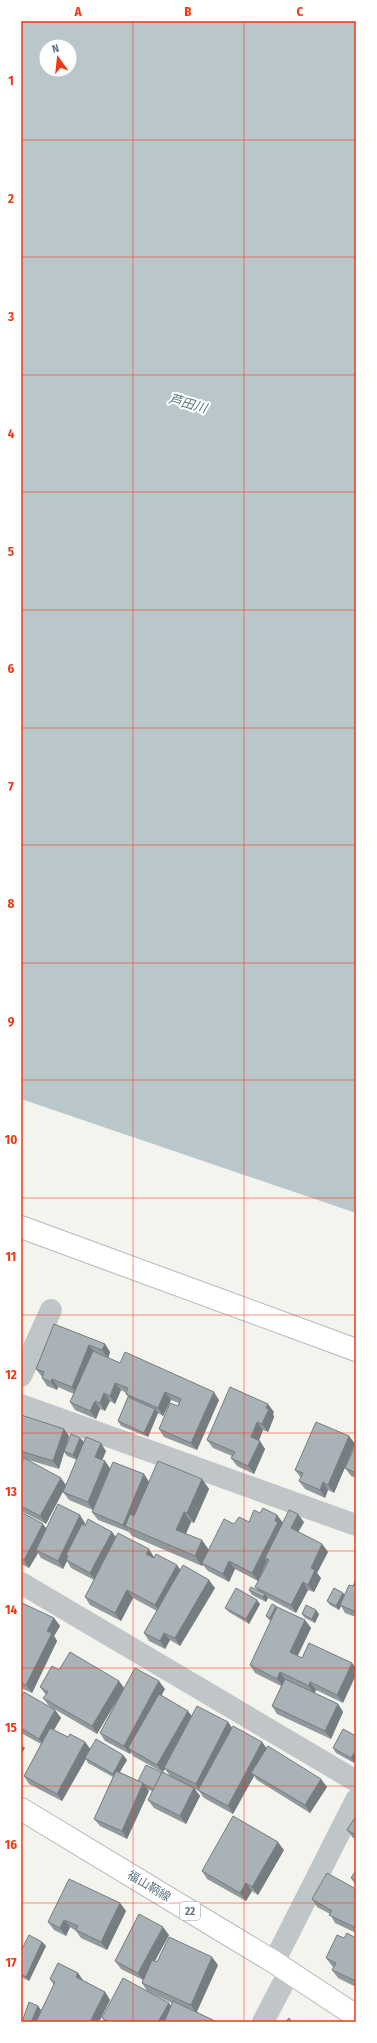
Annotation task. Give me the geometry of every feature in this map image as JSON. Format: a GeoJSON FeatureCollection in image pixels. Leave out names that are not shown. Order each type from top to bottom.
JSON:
{"type":"FeatureCollection","features":[{"type":"Feature","properties":{"kind":"main road"},"geometry":{"type":"LineString","coordinates":[[21,1227],[356,1350]]}},
{"type":"Feature","properties":{"kind":"main road","name":"福山鞆線"},"geometry":{"type":"LineString","coordinates":[[21,1809],[282,1967],[356,2016]]}},
{"type":"Feature","properties":{"kind":"street"},"geometry":{"type":"LineString","coordinates":[[21,1376],[51,1310]]}},
{"type":"Feature","properties":{"kind":"street"},"geometry":{"type":"LineString","coordinates":[[21,1405],[356,1525]]}},
{"type":"Feature","properties":{"kind":"street"},"geometry":{"type":"LineString","coordinates":[[21,1583],[356,1781]]}},
{"type":"Feature","properties":{"kind":"street"},"geometry":{"type":"LineString","coordinates":[[263,2022],[282,1967],[356,1800]]}},
{"type":"Feature","properties":{"kind":"water","name":"芦田川"},"geometry":{"type":"Polygon","coordinates":[[[21,21],[356,21],[356,1213],[21,1099],[21,21]]]}},
{"type":"Feature","properties":{"kind":"building"},"geometry":{"type":"Polygon","coordinates":[[[54,1324],[105,1344],[102,1350],[89,1345],[72,1387],[52,1379],[51,1382],[42,1378],[44,1372],[36,1369],[54,1324]]]}},
{"type":"Feature","properties":{"kind":"building"},"geometry":{"type":"Polygon","coordinates":[[[93,1351],[120,1363],[125,1352],[214,1392],[191,1443],[159,1429],[170,1403],[178,1406],[181,1399],[165,1392],[158,1408],[126,1394],[128,1388],[115,1383],[110,1396],[104,1393],[100,1403],[95,1401],[90,1411],[70,1402],[93,1351]]]}},
{"type":"Feature","properties":{"kind":"building"},"geometry":{"type":"Polygon","coordinates":[[[230,1387],[268,1404],[266,1408],[269,1409],[262,1424],[257,1422],[251,1437],[260,1441],[248,1466],[231,1458],[235,1452],[207,1440],[230,1387]]]}},
{"type":"Feature","properties":{"kind":"building"},"geometry":{"type":"Polygon","coordinates":[[[128,1397],[155,1409],[144,1433],[118,1421],[128,1397]]]}},
{"type":"Feature","properties":{"kind":"building"},"geometry":{"type":"Polygon","coordinates":[[[21,1415],[64,1429],[53,1461],[21,1451],[21,1415]]]}},
{"type":"Feature","properties":{"kind":"building"},"geometry":{"type":"Polygon","coordinates":[[[316,1422],[349,1436],[328,1485],[323,1482],[320,1490],[299,1481],[303,1473],[295,1470],[316,1422]]]}},
{"type":"Feature","properties":{"kind":"building"},"geometry":{"type":"Polygon","coordinates":[[[71,1434],[80,1438],[73,1455],[64,1451],[71,1434]]]}},
{"type":"Feature","properties":{"kind":"building"},"geometry":{"type":"Polygon","coordinates":[[[86,1437],[101,1443],[95,1457],[105,1461],[88,1502],[63,1492],[86,1437]]]}},
{"type":"Feature","properties":{"kind":"building"},"geometry":{"type":"Polygon","coordinates":[[[356,1444],[356,1473],[345,1468],[356,1444]]]}},
{"type":"Feature","properties":{"kind":"building"},"geometry":{"type":"Polygon","coordinates":[[[24,1458],[61,1478],[40,1516],[21,1506],[21,1464],[24,1458]]]}},
{"type":"Feature","properties":{"kind":"building"},"geometry":{"type":"Polygon","coordinates":[[[158,1461],[202,1479],[187,1513],[184,1512],[176,1530],[202,1540],[195,1556],[125,1526],[130,1514],[134,1516],[158,1461]]]}},
{"type":"Feature","properties":{"kind":"building"},"geometry":{"type":"Polygon","coordinates":[[[113,1462],[144,1474],[123,1525],[92,1512],[113,1462]]]}},
{"type":"Feature","properties":{"kind":"building"},"geometry":{"type":"Polygon","coordinates":[[[58,1504],[80,1515],[58,1561],[36,1550],[58,1504]]]}},
{"type":"Feature","properties":{"kind":"building"},"geometry":{"type":"Polygon","coordinates":[[[263,1508],[277,1515],[275,1521],[278,1522],[252,1573],[229,1561],[223,1574],[202,1563],[224,1519],[234,1524],[239,1517],[249,1522],[254,1510],[260,1513],[263,1508]]]}},
{"type":"Feature","properties":{"kind":"building"},"geometry":{"type":"Polygon","coordinates":[[[289,1510],[298,1514],[291,1528],[322,1544],[311,1568],[315,1570],[308,1585],[303,1582],[291,1605],[255,1587],[269,1560],[265,1558],[289,1510]]]}},
{"type":"Feature","properties":{"kind":"building"},"geometry":{"type":"Polygon","coordinates":[[[21,1512],[43,1524],[24,1560],[21,1559],[21,1512]]]}},
{"type":"Feature","properties":{"kind":"building"},"geometry":{"type":"Polygon","coordinates":[[[88,1519],[112,1532],[90,1573],[66,1560],[68,1556],[66,1555],[82,1524],[85,1526],[88,1519]]]}},
{"type":"Feature","properties":{"kind":"building"},"geometry":{"type":"Polygon","coordinates":[[[118,1533],[149,1549],[146,1554],[154,1558],[156,1554],[177,1565],[155,1605],[127,1590],[115,1613],[85,1597],[118,1533]]]}},
{"type":"Feature","properties":{"kind":"building"},"geometry":{"type":"Polygon","coordinates":[[[183,1565],[209,1580],[175,1638],[164,1633],[160,1641],[144,1633],[183,1565]]]}},
{"type":"Feature","properties":{"kind":"building"},"geometry":{"type":"Polygon","coordinates":[[[356,1579],[356,1612],[340,1605],[349,1585],[353,1586],[356,1579]]]}},
{"type":"Feature","properties":{"kind":"building"},"geometry":{"type":"Polygon","coordinates":[[[251,1587],[265,1594],[263,1597],[249,1590],[251,1587]]]}},
{"type":"Feature","properties":{"kind":"building"},"geometry":{"type":"Polygon","coordinates":[[[236,1588],[257,1600],[246,1619],[225,1608],[236,1588]]]}},
{"type":"Feature","properties":{"kind":"building"},"geometry":{"type":"Polygon","coordinates":[[[334,1588],[343,1593],[336,1606],[327,1601],[334,1588]]]}},
{"type":"Feature","properties":{"kind":"building"},"geometry":{"type":"Polygon","coordinates":[[[22,1603],[54,1618],[47,1631],[52,1633],[26,1685],[21,1683],[22,1603]]]}},
{"type":"Feature","properties":{"kind":"building"},"geometry":{"type":"Polygon","coordinates":[[[272,1604],[276,1606],[270,1618],[266,1616],[272,1604]]]}},
{"type":"Feature","properties":{"kind":"building"},"geometry":{"type":"Polygon","coordinates":[[[306,1605],[316,1610],[312,1619],[302,1614],[306,1605]]]}},
{"type":"Feature","properties":{"kind":"building"},"geometry":{"type":"Polygon","coordinates":[[[277,1607],[305,1620],[290,1652],[302,1658],[309,1643],[352,1663],[337,1695],[310,1682],[309,1686],[280,1672],[277,1679],[250,1665],[277,1607]]]}},
{"type":"Feature","properties":{"kind":"building"},"geometry":{"type":"Polygon","coordinates":[[[70,1652],[119,1681],[92,1726],[43,1698],[48,1692],[40,1687],[52,1666],[59,1670],[70,1652]]]}},
{"type":"Feature","properties":{"kind":"building"},"geometry":{"type":"Polygon","coordinates":[[[135,1668],[159,1681],[124,1746],[100,1733],[135,1668]]]}},
{"type":"Feature","properties":{"kind":"building"},"geometry":{"type":"Polygon","coordinates":[[[285,1679],[338,1704],[325,1731],[272,1706],[285,1679]]]}},
{"type":"Feature","properties":{"kind":"building"},"geometry":{"type":"Polygon","coordinates":[[[24,1692],[55,1710],[39,1739],[21,1728],[21,1697],[24,1692]]]}},
{"type":"Feature","properties":{"kind":"building"},"geometry":{"type":"Polygon","coordinates":[[[159,1694],[188,1711],[157,1765],[128,1748],[159,1694]]]}},
{"type":"Feature","properties":{"kind":"building"},"geometry":{"type":"Polygon","coordinates":[[[197,1706],[228,1722],[196,1784],[164,1768],[197,1706]]]}},
{"type":"Feature","properties":{"kind":"building"},"geometry":{"type":"Polygon","coordinates":[[[233,1726],[262,1742],[228,1806],[198,1790],[233,1726]]]}},
{"type":"Feature","properties":{"kind":"building"},"geometry":{"type":"Polygon","coordinates":[[[50,1728],[68,1737],[70,1734],[85,1742],[57,1794],[24,1776],[50,1728]]]}},
{"type":"Feature","properties":{"kind":"building"},"geometry":{"type":"Polygon","coordinates":[[[343,1729],[356,1736],[356,1750],[351,1758],[333,1748],[343,1729]]]}},
{"type":"Feature","properties":{"kind":"building"},"geometry":{"type":"Polygon","coordinates":[[[96,1739],[123,1755],[113,1774],[85,1758],[96,1739]]]}},
{"type":"Feature","properties":{"kind":"building"},"geometry":{"type":"Polygon","coordinates":[[[268,1746],[321,1779],[305,1805],[251,1773],[268,1746]]]}},
{"type":"Feature","properties":{"kind":"building"},"geometry":{"type":"Polygon","coordinates":[[[146,1765],[162,1772],[154,1789],[138,1781],[146,1765]]]}},
{"type":"Feature","properties":{"kind":"building"},"geometry":{"type":"Polygon","coordinates":[[[116,1771],[143,1783],[122,1831],[94,1819],[116,1771]]]}},
{"type":"Feature","properties":{"kind":"building"},"geometry":{"type":"Polygon","coordinates":[[[162,1772],[194,1788],[180,1816],[148,1800],[162,1772]]]}},
{"type":"Feature","properties":{"kind":"building"},"geometry":{"type":"Polygon","coordinates":[[[233,1816],[278,1842],[252,1887],[246,1883],[240,1893],[202,1871],[233,1816]]]}},
{"type":"Feature","properties":{"kind":"building"},"geometry":{"type":"Polygon","coordinates":[[[356,1816],[356,1835],[347,1830],[356,1816]]]}},
{"type":"Feature","properties":{"kind":"building"},"geometry":{"type":"Polygon","coordinates":[[[356,1870],[356,1881],[351,1878],[356,1870]]]}},
{"type":"Feature","properties":{"kind":"building"},"geometry":{"type":"Polygon","coordinates":[[[327,1873],[356,1889],[356,1928],[329,1915],[332,1911],[312,1899],[327,1873]]]}},
{"type":"Feature","properties":{"kind":"building"},"geometry":{"type":"Polygon","coordinates":[[[69,1879],[120,1903],[101,1942],[76,1930],[78,1926],[64,1920],[60,1928],[48,1922],[69,1879]]]}},
{"type":"Feature","properties":{"kind":"building"},"geometry":{"type":"Polygon","coordinates":[[[139,1914],[163,1927],[138,1973],[115,1961],[139,1914]]]}},
{"type":"Feature","properties":{"kind":"building"},"geometry":{"type":"Polygon","coordinates":[[[347,1933],[356,1938],[356,1981],[332,1970],[336,1963],[326,1958],[337,1935],[344,1938],[347,1933]]]}},
{"type":"Feature","properties":{"kind":"building"},"geometry":{"type":"Polygon","coordinates":[[[29,1935],[42,1942],[26,1977],[21,1974],[21,1951],[29,1935]]]}},
{"type":"Feature","properties":{"kind":"building"},"geometry":{"type":"Polygon","coordinates":[[[169,1937],[212,1957],[191,2005],[142,1983],[152,1960],[157,1962],[169,1937]]]}},
{"type":"Feature","properties":{"kind":"building"},"geometry":{"type":"Polygon","coordinates":[[[58,1963],[78,1973],[76,1977],[105,1992],[90,2022],[36,2022],[55,1982],[50,1979],[58,1963]]]}},
{"type":"Feature","properties":{"kind":"building"},"geometry":{"type":"Polygon","coordinates":[[[123,1978],[169,2003],[158,2022],[109,2022],[102,2018],[123,1978]]]}},
{"type":"Feature","properties":{"kind":"building"},"geometry":{"type":"Polygon","coordinates":[[[173,2001],[217,2022],[164,2022],[173,2001]]]}},
{"type":"Feature","properties":{"kind":"building"},"geometry":{"type":"Polygon","coordinates":[[[29,2002],[38,2006],[31,2022],[22,2022],[29,2002]]]}},
{"type":"Feature","properties":{"kind":"building"},"geometry":{"type":"Polygon","coordinates":[[[289,2018],[292,2022],[285,2022],[289,2018]]]}}]}
